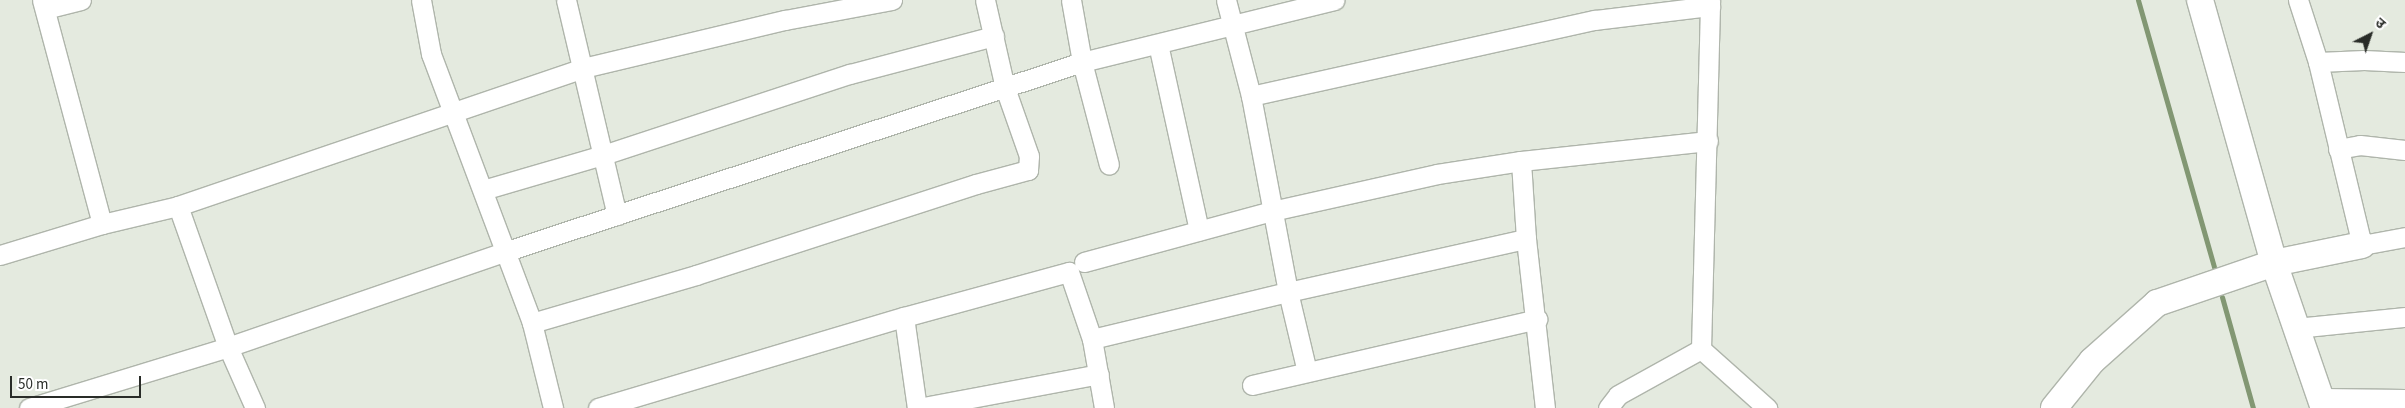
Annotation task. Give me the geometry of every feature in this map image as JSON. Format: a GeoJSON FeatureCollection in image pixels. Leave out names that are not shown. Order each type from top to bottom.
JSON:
{"type":"FeatureCollection","features":[{"type":"Feature","properties":{"kind":"street"},"geometry":{"type":"LineString","coordinates":[[81,0],[43,4],[102,224]]}},
{"type":"Feature","properties":{"kind":"street"},"geometry":{"type":"LineString","coordinates":[[421,0],[431,54],[507,251],[532,323],[553,408]]}},
{"type":"Feature","properties":{"kind":"street"},"geometry":{"type":"LineString","coordinates":[[566,0],[617,215]]}},
{"type":"Feature","properties":{"kind":"street"},"geometry":{"type":"LineString","coordinates":[[0,255],[102,224],[178,206],[583,68],[785,20],[892,0]]}},
{"type":"Feature","properties":{"kind":"street"},"geometry":{"type":"LineString","coordinates":[[532,323],[696,275],[976,184],[1028,170],[1029,156],[1004,88],[985,0]]}},
{"type":"Feature","properties":{"kind":"street"},"geometry":{"type":"LineString","coordinates":[[1071,0],[1082,62],[1109,165]]}},
{"type":"Feature","properties":{"kind":"street"},"geometry":{"type":"LineString","coordinates":[[1226,0],[1231,26],[1251,96],[1288,292],[1307,372]]}},
{"type":"Feature","properties":{"kind":"street"},"geometry":{"type":"LineString","coordinates":[[29,408],[228,347],[507,251],[1082,62],[1231,26],[1272,8],[1334,0]]}},
{"type":"Feature","properties":{"kind":"street"},"geometry":{"type":"LineString","coordinates":[[2200,0],[2274,263],[2322,403],[2405,399]]}},
{"type":"Feature","properties":{"kind":"street"},"geometry":{"type":"LineString","coordinates":[[2298,0],[2318,62],[2362,245]]}},
{"type":"Feature","properties":{"kind":"street"},"geometry":{"type":"LineString","coordinates":[[1251,96],[1595,20],[1710,3],[1708,141],[1701,348],[1767,408]]}},
{"type":"Feature","properties":{"kind":"street"},"geometry":{"type":"LineString","coordinates":[[483,190],[603,155],[850,74],[994,36]]}},
{"type":"Feature","properties":{"kind":"street"},"geometry":{"type":"LineString","coordinates":[[1158,44],[1199,231]]}},
{"type":"Feature","properties":{"kind":"street"},"geometry":{"type":"LineString","coordinates":[[2318,62],[2364,60],[2405,62]]}},
{"type":"Feature","properties":{"kind":"street"},"geometry":{"type":"LineString","coordinates":[[1084,262],[1272,211],[1437,174],[1522,161],[1708,141]]}},
{"type":"Feature","properties":{"kind":"street"},"geometry":{"type":"LineString","coordinates":[[2338,148],[2360,145],[2405,150]]}},
{"type":"Feature","properties":{"kind":"street"},"geometry":{"type":"LineString","coordinates":[[1522,161],[1526,239],[1545,408]]}},
{"type":"Feature","properties":{"kind":"street"},"geometry":{"type":"LineString","coordinates":[[178,206],[228,347],[255,408]]}},
{"type":"Feature","properties":{"kind":"street"},"geometry":{"type":"LineString","coordinates":[[2054,408],[2092,361],[2157,303],[2274,263],[2405,237]]}},
{"type":"Feature","properties":{"kind":"street"},"geometry":{"type":"LineString","coordinates":[[1092,338],[1526,239]]}},
{"type":"Feature","properties":{"kind":"street"},"geometry":{"type":"LineString","coordinates":[[598,408],[904,317],[1068,272],[1092,338],[1104,408]]}},
{"type":"Feature","properties":{"kind":"street"},"geometry":{"type":"LineString","coordinates":[[904,317],[918,408],[1099,374]]}},
{"type":"Feature","properties":{"kind":"street"},"geometry":{"type":"LineString","coordinates":[[2296,328],[2405,317]]}},
{"type":"Feature","properties":{"kind":"street"},"geometry":{"type":"LineString","coordinates":[[1252,384],[1536,319]]}},
{"type":"Feature","properties":{"kind":"street"},"geometry":{"type":"LineString","coordinates":[[1608,408],[1618,395],[1701,348]]}},
{"type":"Feature","properties":{"kind":"waterway"},"geometry":{"type":"LineString","coordinates":[[2138,0],[2214,267]]}},
{"type":"Feature","properties":{"kind":"waterway"},"geometry":{"type":"LineString","coordinates":[[2222,297],[2253,408]]}}]}
